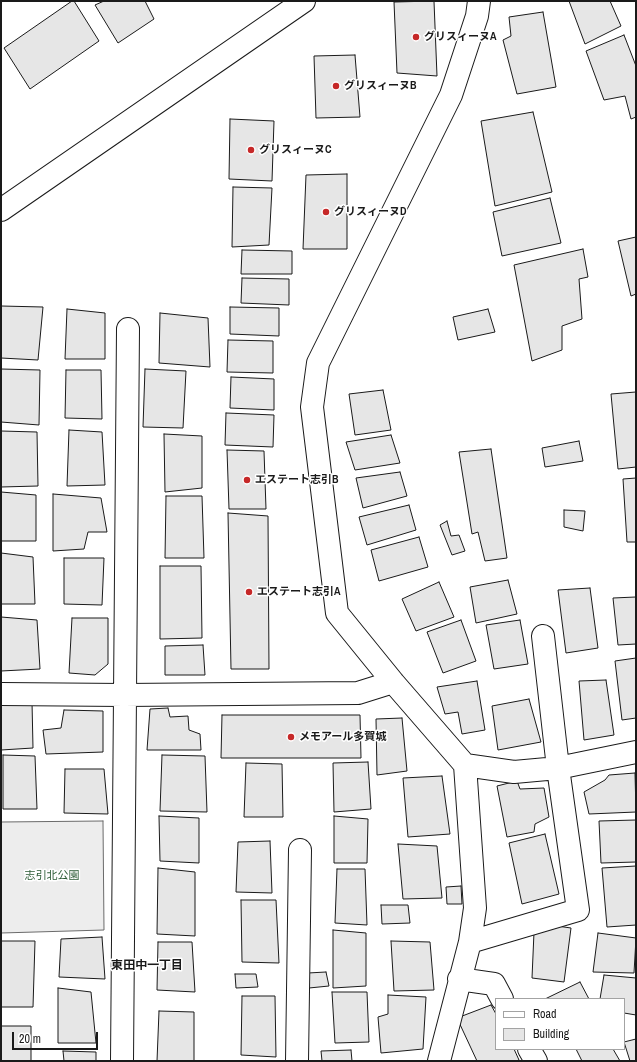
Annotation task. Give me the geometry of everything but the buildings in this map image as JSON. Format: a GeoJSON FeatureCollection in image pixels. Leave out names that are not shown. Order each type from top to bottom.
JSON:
{"type":"FeatureCollection","features":[{"type":"Feature","properties":{"kind":"street"},"geometry":{"type":"LineString","coordinates":[[1,210],[304,1]]}},
{"type":"Feature","properties":{"kind":"street"},"geometry":{"type":"LineString","coordinates":[[439,1061],[459,979],[470,942],[475,908],[465,764],[337,613],[312,407],[318,363],[451,95],[477,16],[478,1]]}},
{"type":"Feature","properties":{"kind":"street"},"geometry":{"type":"LineString","coordinates":[[122,1061],[128,329]]}},
{"type":"Feature","properties":{"kind":"street"},"geometry":{"type":"LineString","coordinates":[[470,942],[578,910],[558,768],[543,636]]}},
{"type":"Feature","properties":{"kind":"street"},"geometry":{"type":"LineString","coordinates":[[1,694],[124,696],[358,693],[394,682]]}},
{"type":"Feature","properties":{"kind":"street"},"geometry":{"type":"LineString","coordinates":[[465,764],[514,772],[558,768],[636,752]]}},
{"type":"Feature","properties":{"kind":"street"},"geometry":{"type":"LineString","coordinates":[[297,1061],[300,850]]}},
{"type":"Feature","properties":{"kind":"street"},"geometry":{"type":"LineString","coordinates":[[459,979],[494,984],[501,998]]}},
{"type":"Feature","properties":{"kind":"street"},"geometry":{"type":"LineString","coordinates":[[530,1050],[536,1061]]}},
{"type":"Feature","properties":{"kind":"shaded area","name":"志引北公園"},"geometry":{"type":"Polygon","coordinates":[[[103,821],[104,930],[1,933],[1,822],[103,821]]]}},
{"type":"Feature","properties":{"kind":"place","name":"グリスィーヌA"},"geometry":{"type":"Point","coordinates":[416,37]}},
{"type":"Feature","properties":{"kind":"place","name":"グリスィーヌB"},"geometry":{"type":"Point","coordinates":[336,86]}},
{"type":"Feature","properties":{"kind":"place","name":"グリスィーヌC"},"geometry":{"type":"Point","coordinates":[251,150]}},
{"type":"Feature","properties":{"kind":"place","name":"グリスィーヌD"},"geometry":{"type":"Point","coordinates":[326,212]}},
{"type":"Feature","properties":{"kind":"place","name":"エステート志引B"},"geometry":{"type":"Point","coordinates":[247,480]}},
{"type":"Feature","properties":{"kind":"place","name":"エステート志引A"},"geometry":{"type":"Point","coordinates":[249,592]}},
{"type":"Feature","properties":{"kind":"place","name":"メモアール多賀城"},"geometry":{"type":"Point","coordinates":[291,737]}},
{"type":"Feature","properties":{"kind":"district","name":"東田中一丁目"},"geometry":{"type":"Point","coordinates":[147,966]}}]}
